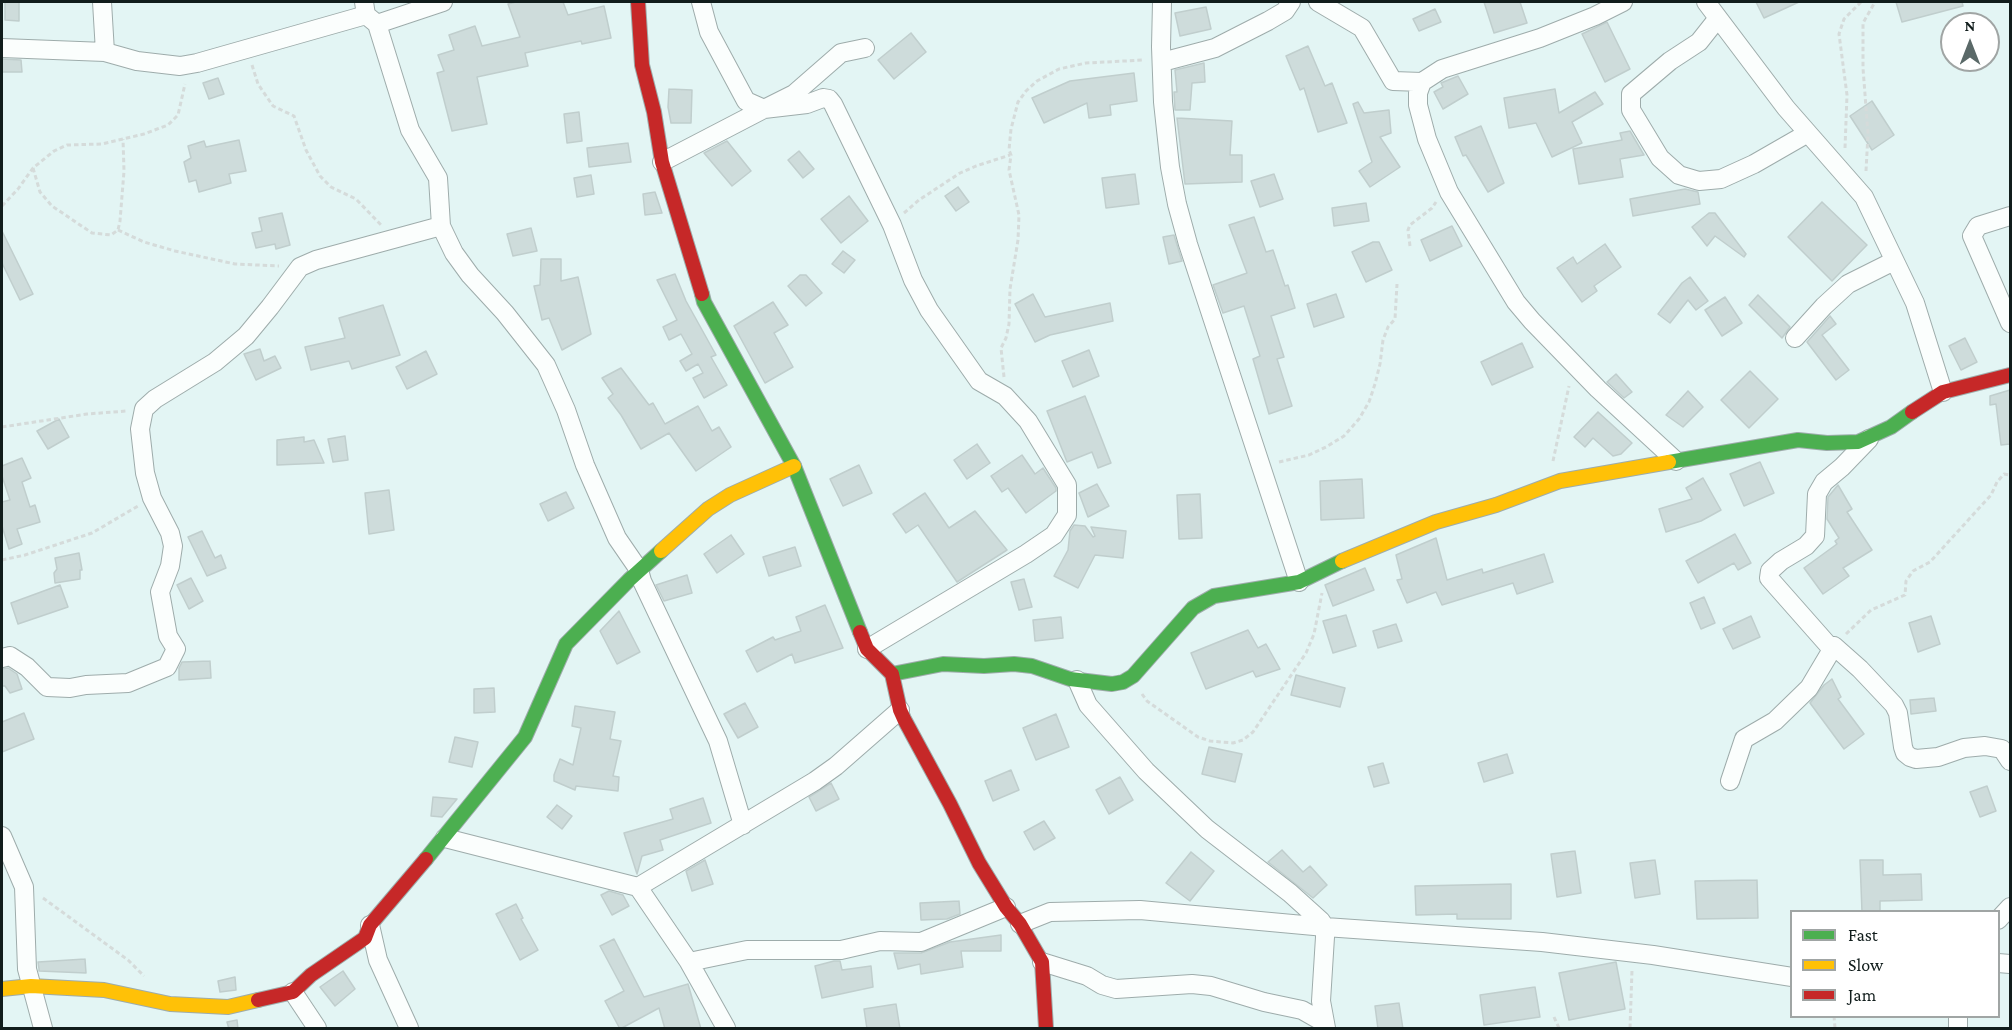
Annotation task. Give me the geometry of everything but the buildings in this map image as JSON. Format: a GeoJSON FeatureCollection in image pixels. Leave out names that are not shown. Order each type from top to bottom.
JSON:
{"type":"FeatureCollection","features":[{"type":"Feature","properties":{"kind":"street"},"geometry":{"type":"LineString","coordinates":[[102,2],[105,52]]}},
{"type":"Feature","properties":{"kind":"street"},"geometry":{"type":"LineString","coordinates":[[2,48],[105,52],[137,61],[180,66],[369,14],[443,2]]}},
{"type":"Feature","properties":{"kind":"street"},"geometry":{"type":"LineString","coordinates":[[638,2],[642,65],[654,112],[662,162],[704,303],[794,466],[867,649],[892,674],[900,710],[979,863],[1006,907],[1020,924],[1041,962],[1046,1029]]}},
{"type":"Feature","properties":{"kind":"street"},"geometry":{"type":"LineString","coordinates":[[701,2],[709,32],[746,101],[764,110],[807,104],[823,98],[829,99],[833,104],[892,225],[913,280],[929,310],[979,381],[1005,396],[1028,421],[1067,485],[1067,515],[1054,535],[867,649]]}},
{"type":"Feature","properties":{"kind":"street"},"geometry":{"type":"LineString","coordinates":[[1162,2],[1163,102],[1170,167],[1177,204],[1188,244],[1299,582]]}},
{"type":"Feature","properties":{"kind":"street"},"geometry":{"type":"LineString","coordinates":[[1162,62],[1215,48],[1257,28],[1285,11],[1291,2]]}},
{"type":"Feature","properties":{"kind":"street"},"geometry":{"type":"LineString","coordinates":[[1318,2],[1362,27],[1393,81],[1422,82],[1442,69],[1540,38],[1623,2]]}},
{"type":"Feature","properties":{"kind":"street"},"geometry":{"type":"LineString","coordinates":[[1706,2],[1786,108],[1864,197],[1914,303],[1943,392]]}},
{"type":"Feature","properties":{"kind":"street"},"geometry":{"type":"LineString","coordinates":[[369,14],[410,130],[438,178],[441,226],[454,253],[470,275],[546,364],[566,410],[585,465],[617,538],[639,570],[642,581],[718,741],[743,825]]}},
{"type":"Feature","properties":{"kind":"street"},"geometry":{"type":"LineString","coordinates":[[1718,18],[1699,42],[1670,61],[1631,94],[1631,110],[1660,158],[1678,175],[1699,181],[1721,179],[1754,164],[1808,133]]}},
{"type":"Feature","properties":{"kind":"street"},"geometry":{"type":"LineString","coordinates":[[662,162],[794,94],[842,53],[865,48]]}},
{"type":"Feature","properties":{"kind":"street"},"geometry":{"type":"LineString","coordinates":[[1422,82],[1418,93],[1418,105],[1427,139],[1449,192],[1516,302],[1574,364],[1676,461]]}},
{"type":"Feature","properties":{"kind":"street"},"geometry":{"type":"LineString","coordinates":[[2010,216],[1978,226],[1972,236],[2010,322]]}},
{"type":"Feature","properties":{"kind":"street"},"geometry":{"type":"LineString","coordinates":[[2,658],[10,656],[27,667],[47,687],[70,688],[128,682],[167,666],[176,649],[168,636],[160,592],[170,566],[173,546],[170,533],[152,498],[141,450],[140,429],[144,409],[155,399],[215,362],[246,336],[300,267],[316,260],[441,226]]}},
{"type":"Feature","properties":{"kind":"street"},"geometry":{"type":"LineString","coordinates":[[1795,338],[1848,284],[1894,261]]}},
{"type":"Feature","properties":{"kind":"street"},"geometry":{"type":"LineString","coordinates":[[892,674],[943,664],[984,666],[1014,664],[1032,666],[1077,680],[1112,684],[1123,682],[1131,677],[1193,608],[1214,596],[1299,582],[1325,568],[1436,522],[1584,476],[1798,440],[1847,443],[1869,438],[1891,428],[1943,392],[2010,375]]}},
{"type":"Feature","properties":{"kind":"street"},"geometry":{"type":"LineString","coordinates":[[1869,438],[1842,467],[1824,482],[1817,494],[1815,536],[1806,546],[1781,561],[1770,572],[1769,578],[1829,646],[1834,646],[1860,669],[1894,705],[1899,713],[1903,747],[1910,757],[1916,759],[1938,757],[1964,748],[1985,746],[2002,749],[2010,761]]}},
{"type":"Feature","properties":{"kind":"street"},"geometry":{"type":"LineString","coordinates":[[2,989],[31,986],[104,990],[170,1004],[228,1007],[293,992],[311,975],[365,939],[370,925],[445,838],[525,737],[566,644],[639,570],[708,509],[730,495],[794,466]]}},
{"type":"Feature","properties":{"kind":"street"},"geometry":{"type":"LineString","coordinates":[[1730,781],[1744,739],[1775,721],[1809,688],[1834,646]]}},
{"type":"Feature","properties":{"kind":"street"},"geometry":{"type":"LineString","coordinates":[[1077,680],[1088,705],[1146,771],[1208,829],[1290,893],[1321,921],[1325,927],[1322,969],[1324,1025]]}},
{"type":"Feature","properties":{"kind":"street"},"geometry":{"type":"LineString","coordinates":[[638,887],[822,776],[900,710]]}},
{"type":"Feature","properties":{"kind":"street"},"geometry":{"type":"LineString","coordinates":[[2,836],[24,886],[27,969],[43,1029]]}},
{"type":"Feature","properties":{"kind":"street"},"geometry":{"type":"LineString","coordinates":[[445,838],[638,887],[689,962],[726,1029]]}},
{"type":"Feature","properties":{"kind":"street"},"geometry":{"type":"LineString","coordinates":[[689,962],[747,950],[841,950],[880,941],[921,942],[1006,907]]}},
{"type":"Feature","properties":{"kind":"street"},"geometry":{"type":"LineString","coordinates":[[1020,924],[1050,912],[1140,910],[1325,927],[1542,942],[1790,976]]}},
{"type":"Feature","properties":{"kind":"street"},"geometry":{"type":"LineString","coordinates":[[370,925],[378,960],[409,1029]]}},
{"type":"Feature","properties":{"kind":"street"},"geometry":{"type":"LineString","coordinates":[[1041,962],[1087,976],[1102,985],[1116,989],[1192,984],[1211,986],[1264,1002],[1302,1010],[1324,1025]]}},
{"type":"Feature","properties":{"kind":"street"},"geometry":{"type":"LineString","coordinates":[[293,992],[316,1029]]}},
{"type":"Feature","properties":{"kind":"path"},"geometry":{"type":"LineString","coordinates":[[1844,174],[1846,95],[1839,34],[1844,19],[1860,2]]}},
{"type":"Feature","properties":{"kind":"path"},"geometry":{"type":"LineString","coordinates":[[1864,197],[1868,134],[1863,68],[1863,23],[1875,2]]}},
{"type":"Feature","properties":{"kind":"path"},"geometry":{"type":"LineString","coordinates":[[247,49],[265,96],[273,106],[294,116],[306,150],[320,176],[331,187],[356,199],[393,239]]}},
{"type":"Feature","properties":{"kind":"path"},"geometry":{"type":"LineString","coordinates":[[1005,396],[1001,348],[1009,324],[1010,289],[1018,240],[1019,215],[1009,170],[1011,155],[1009,150],[1018,102],[1037,81],[1059,69],[1086,63],[1139,59],[1162,62]]}},
{"type":"Feature","properties":{"kind":"path"},"geometry":{"type":"LineString","coordinates":[[2,206],[33,168],[67,144],[102,144],[168,125],[178,114],[187,64]]}},
{"type":"Feature","properties":{"kind":"path"},"geometry":{"type":"LineString","coordinates":[[33,168],[40,192],[52,206],[85,229],[99,235],[111,235],[118,230],[123,199],[123,139]]}},
{"type":"Feature","properties":{"kind":"path"},"geometry":{"type":"LineString","coordinates":[[892,225],[919,200],[960,173],[1011,155]]}},
{"type":"Feature","properties":{"kind":"path"},"geometry":{"type":"LineString","coordinates":[[1410,246],[1408,230],[1410,225],[1432,208],[1437,201],[1443,177]]}},
{"type":"Feature","properties":{"kind":"path"},"geometry":{"type":"LineString","coordinates":[[118,230],[144,242],[235,264],[300,267]]}},
{"type":"Feature","properties":{"kind":"path"},"geometry":{"type":"LineString","coordinates":[[1263,467],[1309,455],[1326,447],[1344,435],[1359,419],[1369,402],[1375,384],[1383,340],[1388,327],[1395,318],[1397,284]]}},
{"type":"Feature","properties":{"kind":"path"},"geometry":{"type":"LineString","coordinates":[[1542,488],[1549,474],[1555,452],[1574,364]]}},
{"type":"Feature","properties":{"kind":"path"},"geometry":{"type":"LineString","coordinates":[[2,427],[87,414],[144,409]]}},
{"type":"Feature","properties":{"kind":"path"},"geometry":{"type":"LineString","coordinates":[[1834,646],[1871,610],[1905,595],[1906,581],[1913,572],[1930,562],[1991,495],[2004,474],[2010,476]]}},
{"type":"Feature","properties":{"kind":"path"},"geometry":{"type":"LineString","coordinates":[[2,560],[92,534],[152,498]]}},
{"type":"Feature","properties":{"kind":"path"},"geometry":{"type":"LineString","coordinates":[[1131,677],[1147,701],[1198,737],[1209,741],[1233,743],[1243,740],[1253,732],[1306,653],[1314,634],[1325,568]]}},
{"type":"Feature","properties":{"kind":"path"},"geometry":{"type":"LineString","coordinates":[[24,886],[57,907],[128,960],[150,983]]}},
{"type":"Feature","properties":{"kind":"path"},"geometry":{"type":"LineString","coordinates":[[1630,1029],[1633,953]]}},
{"type":"Feature","properties":{"kind":"path"},"geometry":{"type":"LineString","coordinates":[[1554,1017],[1559,1029]]}},
{"type":"Feature","properties":{"kind":"traffic: fast"},"geometry":{"type":"LineString","coordinates":[[702,294],[704,302],[794,466],[860,632]]}},
{"type":"Feature","properties":{"kind":"traffic: fast"},"geometry":{"type":"LineString","coordinates":[[1669,462],[1798,440],[1827,443],[1858,442],[1891,427],[1912,412]]}},
{"type":"Feature","properties":{"kind":"traffic: fast"},"geometry":{"type":"LineString","coordinates":[[426,859],[525,737],[566,644],[661,551]]}},
{"type":"Feature","properties":{"kind":"traffic: fast"},"geometry":{"type":"LineString","coordinates":[[892,674],[943,664],[984,666],[1014,664],[1032,666],[1070,679],[1112,684],[1123,682],[1133,676],[1193,608],[1214,596],[1299,582],[1342,561]]}},
{"type":"Feature","properties":{"kind":"traffic: slow"},"geometry":{"type":"LineString","coordinates":[[1342,561],[1436,522],[1496,505],[1560,481],[1669,462]]}},
{"type":"Feature","properties":{"kind":"traffic: slow"},"geometry":{"type":"LineString","coordinates":[[661,551],[708,509],[730,495],[794,466]]}},
{"type":"Feature","properties":{"kind":"traffic: slow"},"geometry":{"type":"LineString","coordinates":[[2,989],[31,986],[104,990],[170,1004],[228,1007],[258,1000]]}},
{"type":"Feature","properties":{"kind":"traffic: jam"},"geometry":{"type":"LineString","coordinates":[[638,2],[642,65],[654,112],[662,162],[702,294]]}},
{"type":"Feature","properties":{"kind":"traffic: jam"},"geometry":{"type":"LineString","coordinates":[[1912,412],[1943,392],[2010,375]]}},
{"type":"Feature","properties":{"kind":"traffic: jam"},"geometry":{"type":"LineString","coordinates":[[860,632],[867,649],[892,674],[904,719],[979,863],[1006,907],[1020,924],[1042,962],[1046,1028]]}},
{"type":"Feature","properties":{"kind":"traffic: jam"},"geometry":{"type":"LineString","coordinates":[[258,1000],[293,992],[311,975],[365,938],[370,925],[426,859]]}}]}
